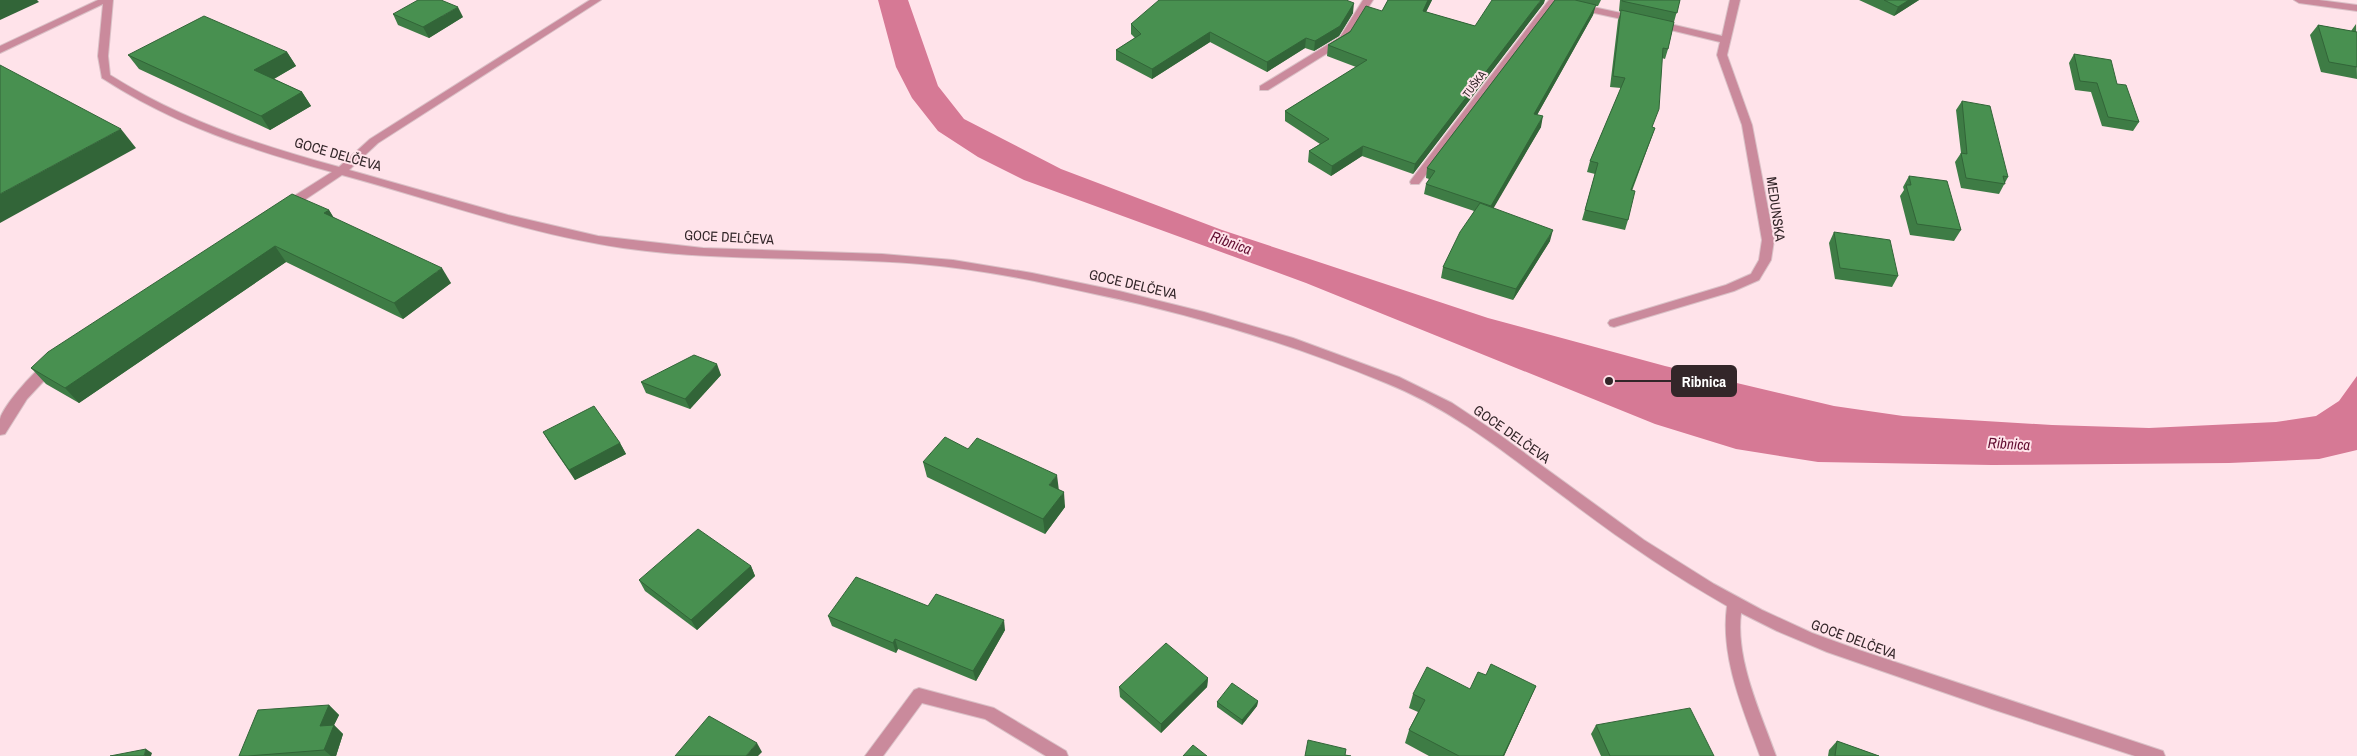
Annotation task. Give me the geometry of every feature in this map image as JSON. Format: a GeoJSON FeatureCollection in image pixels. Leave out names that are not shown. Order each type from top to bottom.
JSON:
{"type":"FeatureCollection","features":[{"type":"Feature","properties":{"kind":"street"},"geometry":{"type":"LineString","coordinates":[[0,50],[106,0]]}},
{"type":"Feature","properties":{"kind":"street","name":"GOCE DELČEVA"},"geometry":{"type":"LineString","coordinates":[[106,0],[109,15],[101,59],[105,76],[129,93],[208,129],[254,146],[518,221],[587,238],[707,252],[898,257],[985,268],[1084,288],[1193,313],[1290,342],[1377,374],[1435,399],[1491,436],[1580,502],[1657,555],[1735,604],[1791,631],[1853,656],[2157,756]]}},
{"type":"Feature","properties":{"kind":"street"},"geometry":{"type":"LineString","coordinates":[[275,215],[341,171],[374,141],[596,0]]}},
{"type":"Feature","properties":{"kind":"street"},"geometry":{"type":"LineString","coordinates":[[1264,88],[1344,39],[1368,0]]}},
{"type":"Feature","properties":{"kind":"street","name":"MEDUNSKA"},"geometry":{"type":"LineString","coordinates":[[1614,323],[1730,288],[1755,277],[1765,260],[1768,240],[1747,125],[1722,54],[1735,0]]}},
{"type":"Feature","properties":{"kind":"street"},"geometry":{"type":"LineString","coordinates":[[2299,0],[2357,8]]}},
{"type":"Feature","properties":{"kind":"street","name":"TUŠKA"},"geometry":{"type":"LineString","coordinates":[[1415,182],[1558,2],[1726,40]]}},
{"type":"Feature","properties":{"kind":"street"},"geometry":{"type":"LineString","coordinates":[[0,430],[10,411],[24,393],[62,357]]}},
{"type":"Feature","properties":{"kind":"street"},"geometry":{"type":"LineString","coordinates":[[1735,604],[1734,630],[1744,687],[1768,756]]}},
{"type":"Feature","properties":{"kind":"street"},"geometry":{"type":"LineString","coordinates":[[872,756],[919,695],[989,713],[1060,756]]}},
{"type":"Feature","properties":{"kind":"water"},"geometry":{"type":"Polygon","coordinates":[[[878,0],[908,0],[938,86],[964,119],[1061,169],[1222,230],[1488,318],[1665,366],[1834,406],[1903,416],[2052,425],[2149,428],[2276,422],[2316,416],[2339,401],[2357,376],[2357,450],[2319,459],[2229,463],[1992,465],[1818,462],[1736,449],[1655,424],[1306,283],[1024,180],[978,157],[938,131],[912,98],[896,67],[878,0]]]}},
{"type":"Feature","properties":{"kind":"building"},"geometry":{"type":"Polygon","coordinates":[[[418,0],[441,0],[458,7],[423,27],[393,14],[418,0]]]}},
{"type":"Feature","properties":{"kind":"building"},"geometry":{"type":"Polygon","coordinates":[[[1159,0],[1346,0],[1354,3],[1340,26],[1315,41],[1306,38],[1267,62],[1210,32],[1152,69],[1116,50],[1141,34],[1131,24],[1159,0]]]}},
{"type":"Feature","properties":{"kind":"building"},"geometry":{"type":"Polygon","coordinates":[[[1388,0],[1428,0],[1423,11],[1475,26],[1492,0],[1541,0],[1415,164],[1363,146],[1332,166],[1309,151],[1329,139],[1285,111],[1367,60],[1328,45],[1350,32],[1366,6],[1382,11],[1388,0]]]}},
{"type":"Feature","properties":{"kind":"building"},"geometry":{"type":"Polygon","coordinates":[[[1555,0],[1575,0],[1596,5],[1534,114],[1543,116],[1491,206],[1426,184],[1435,171],[1427,168],[1555,0]]]}},
{"type":"Feature","properties":{"kind":"building"},"geometry":{"type":"Polygon","coordinates":[[[1622,0],[1680,0],[1677,13],[1622,0]]]}},
{"type":"Feature","properties":{"kind":"building"},"geometry":{"type":"Polygon","coordinates":[[[1884,0],[1909,0],[1898,7],[1884,0]]]}},
{"type":"Feature","properties":{"kind":"building"},"geometry":{"type":"Polygon","coordinates":[[[1621,10],[1674,22],[1668,49],[1663,48],[1659,109],[1652,127],[1655,128],[1631,190],[1635,191],[1628,220],[1585,210],[1598,163],[1590,161],[1625,78],[1613,76],[1621,10]]]}},
{"type":"Feature","properties":{"kind":"building"},"geometry":{"type":"Polygon","coordinates":[[[204,16],[287,52],[254,70],[302,92],[261,116],[128,55],[204,16]]]}},
{"type":"Feature","properties":{"kind":"building"},"geometry":{"type":"Polygon","coordinates":[[[2318,25],[2357,32],[2357,67],[2329,62],[2318,25]]]}},
{"type":"Feature","properties":{"kind":"building"},"geometry":{"type":"Polygon","coordinates":[[[2074,54],[2111,60],[2117,84],[2126,85],[2139,122],[2108,117],[2097,83],[2080,81],[2074,54]]]}},
{"type":"Feature","properties":{"kind":"building"},"geometry":{"type":"Polygon","coordinates":[[[0,65],[121,129],[0,194],[0,65]]]}},
{"type":"Feature","properties":{"kind":"building"},"geometry":{"type":"Polygon","coordinates":[[[1962,101],[1990,106],[2008,177],[2003,176],[2005,184],[1966,178],[1961,153],[1967,154],[1962,101]]]}},
{"type":"Feature","properties":{"kind":"building"},"geometry":{"type":"Polygon","coordinates":[[[1909,176],[1947,181],[1961,230],[1917,224],[1906,185],[1911,185],[1909,176]]]}},
{"type":"Feature","properties":{"kind":"building"},"geometry":{"type":"Polygon","coordinates":[[[292,194],[329,210],[324,213],[442,268],[394,303],[275,246],[65,388],[31,368],[48,352],[292,194]]]}},
{"type":"Feature","properties":{"kind":"building"},"geometry":{"type":"Polygon","coordinates":[[[1480,203],[1553,230],[1516,289],[1443,267],[1460,232],[1480,203]]]}},
{"type":"Feature","properties":{"kind":"building"},"geometry":{"type":"Polygon","coordinates":[[[1834,232],[1890,240],[1898,276],[1840,268],[1834,232]]]}},
{"type":"Feature","properties":{"kind":"building"},"geometry":{"type":"Polygon","coordinates":[[[694,355],[717,364],[685,399],[641,382],[694,355]]]}},
{"type":"Feature","properties":{"kind":"building"},"geometry":{"type":"Polygon","coordinates":[[[594,406],[620,443],[569,470],[543,432],[594,406]]]}},
{"type":"Feature","properties":{"kind":"building"},"geometry":{"type":"Polygon","coordinates":[[[945,437],[968,449],[977,438],[1057,475],[1049,485],[1064,492],[1043,519],[923,462],[945,437]]]}},
{"type":"Feature","properties":{"kind":"building"},"geometry":{"type":"Polygon","coordinates":[[[698,529],[751,566],[691,620],[639,580],[698,529]]]}},
{"type":"Feature","properties":{"kind":"building"},"geometry":{"type":"Polygon","coordinates":[[[856,577],[928,606],[936,594],[1004,620],[973,671],[895,639],[893,643],[828,616],[856,577]]]}},
{"type":"Feature","properties":{"kind":"building"},"geometry":{"type":"Polygon","coordinates":[[[1166,643],[1208,678],[1161,724],[1119,687],[1166,643]]]}},
{"type":"Feature","properties":{"kind":"building"},"geometry":{"type":"Polygon","coordinates":[[[1491,664],[1536,686],[1503,756],[1459,756],[1409,730],[1425,700],[1413,694],[1427,667],[1470,689],[1478,672],[1486,675],[1491,664]]]}},
{"type":"Feature","properties":{"kind":"building"},"geometry":{"type":"Polygon","coordinates":[[[1232,683],[1258,701],[1242,720],[1217,702],[1232,683]]]}},
{"type":"Feature","properties":{"kind":"building"},"geometry":{"type":"Polygon","coordinates":[[[329,705],[320,726],[334,725],[324,750],[239,756],[258,710],[329,705]]]}},
{"type":"Feature","properties":{"kind":"building"},"geometry":{"type":"Polygon","coordinates":[[[1690,708],[1714,756],[1610,756],[1596,725],[1690,708]]]}},
{"type":"Feature","properties":{"kind":"building"},"geometry":{"type":"Polygon","coordinates":[[[709,716],[757,743],[746,756],[675,756],[709,716]]]}},
{"type":"Feature","properties":{"kind":"building"},"geometry":{"type":"Polygon","coordinates":[[[1308,740],[1346,749],[1345,755],[1351,756],[1305,756],[1308,740]]]}},
{"type":"Feature","properties":{"kind":"building"},"geometry":{"type":"Polygon","coordinates":[[[1837,741],[1879,756],[1835,756],[1837,741]]]}},
{"type":"Feature","properties":{"kind":"building"},"geometry":{"type":"Polygon","coordinates":[[[1193,745],[1207,756],[1183,756],[1193,745]]]}},
{"type":"Feature","properties":{"kind":"building"},"geometry":{"type":"Polygon","coordinates":[[[146,749],[144,756],[110,756],[146,749]]]}},
{"type":"Feature","properties":{"kind":"place","name":"Ribnica"},"geometry":{"type":"Point","coordinates":[1609,381]}}]}
